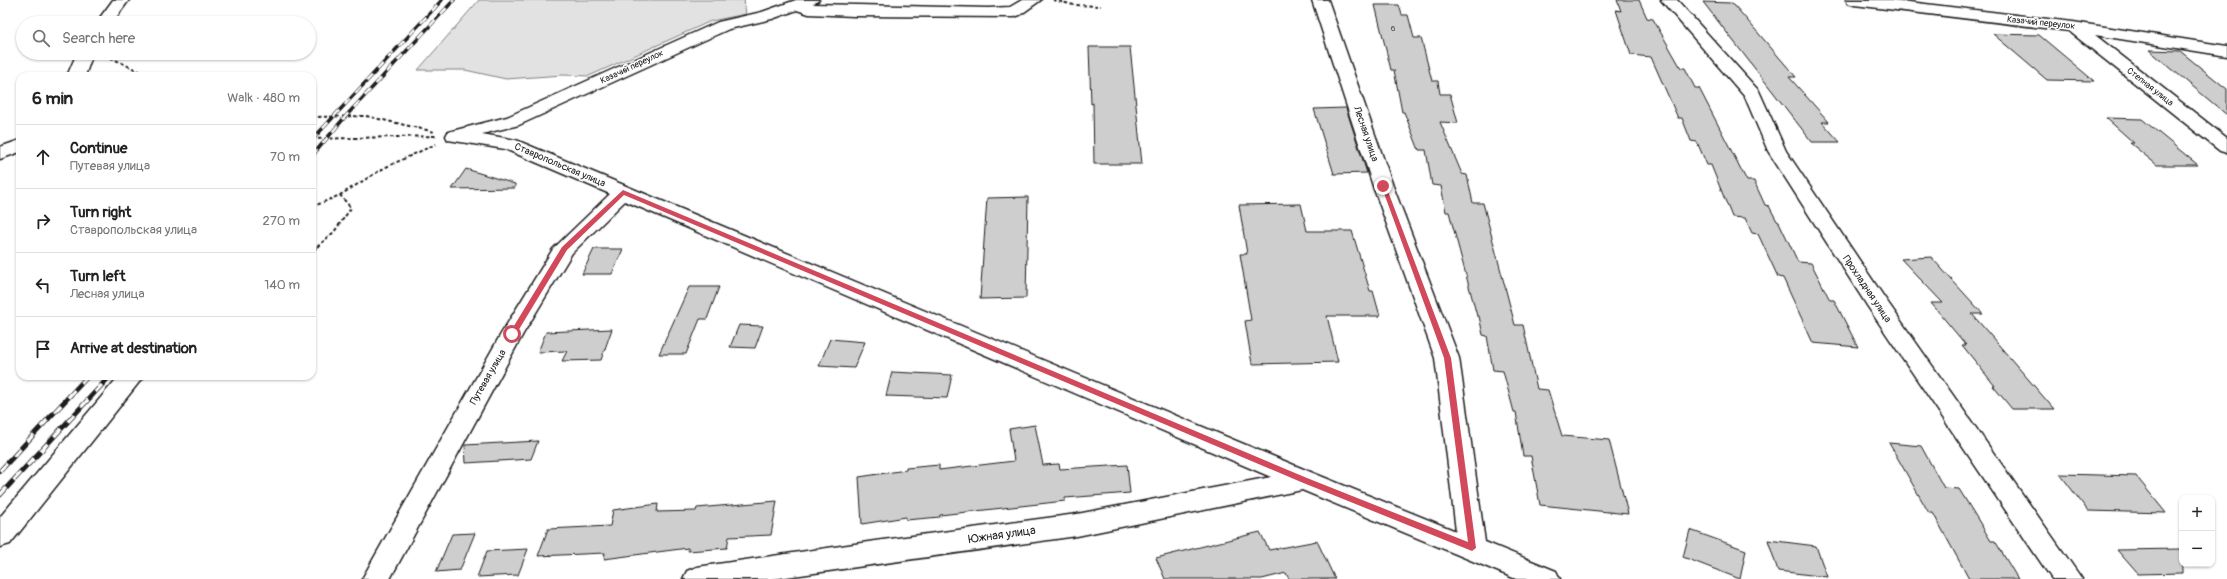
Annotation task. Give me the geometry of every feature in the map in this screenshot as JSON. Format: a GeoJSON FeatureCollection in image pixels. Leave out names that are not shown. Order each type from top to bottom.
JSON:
{"type":"FeatureCollection","features":[{"type":"Feature","properties":{"kind":"street"},"geometry":{"type":"LineString","coordinates":[[109,16],[120,0]]}},
{"type":"Feature","properties":{"kind":"street"},"geometry":{"type":"LineString","coordinates":[[803,3],[809,9],[854,12],[988,13],[1014,12],[1033,0]]}},
{"type":"Feature","properties":{"kind":"street","name":"Лесная улица"},"geometry":{"type":"LineString","coordinates":[[1320,0],[1383,186],[1447,358],[1472,548]]}},
{"type":"Feature","properties":{"kind":"street","name":"Прохладная улица"},"geometry":{"type":"LineString","coordinates":[[1669,0],[1753,95],[1777,151],[1863,283],[2068,579]]}},
{"type":"Feature","properties":{"kind":"street","name":"Казачий переулок"},"geometry":{"type":"LineString","coordinates":[[1854,0],[2073,26],[2227,51]]}},
{"type":"Feature","properties":{"kind":"street","name":"Казачий переулок"},"geometry":{"type":"LineString","coordinates":[[455,136],[513,121],[724,25],[767,8],[803,3]]}},
{"type":"Feature","properties":{"kind":"street","name":"Степная улица"},"geometry":{"type":"LineString","coordinates":[[2073,26],[2227,147]]}},
{"type":"Feature","properties":{"kind":"street"},"geometry":{"type":"LineString","coordinates":[[78,72],[82,60]]}},
{"type":"Feature","properties":{"kind":"street","name":"Ставропольская улица"},"geometry":{"type":"LineString","coordinates":[[455,136],[509,144],[1304,480],[1546,579]]}},
{"type":"Feature","properties":{"kind":"street"},"geometry":{"type":"LineString","coordinates":[[0,153],[16,147]]}},
{"type":"Feature","properties":{"kind":"street","name":"Путевая улица"},"geometry":{"type":"LineString","coordinates":[[376,579],[512,334],[564,249],[623,192]]}},
{"type":"Feature","properties":{"kind":"street"},"geometry":{"type":"LineString","coordinates":[[0,536],[129,380]]}},
{"type":"Feature","properties":{"kind":"street","name":"Южная улица"},"geometry":{"type":"LineString","coordinates":[[697,579],[875,552],[1077,525],[1304,480]]}},
{"type":"Feature","properties":{"kind":"path"},"geometry":{"type":"LineString","coordinates":[[1052,0],[1074,5],[1101,6]]}},
{"type":"Feature","properties":{"kind":"path"},"geometry":{"type":"LineString","coordinates":[[116,60],[141,72]]}},
{"type":"Feature","properties":{"kind":"path"},"geometry":{"type":"LineString","coordinates":[[316,117],[366,116],[455,136]]}},
{"type":"Feature","properties":{"kind":"path"},"geometry":{"type":"LineString","coordinates":[[316,139],[455,136]]}},
{"type":"Feature","properties":{"kind":"path"},"geometry":{"type":"LineString","coordinates":[[316,205],[340,195],[384,168],[455,136]]}},
{"type":"Feature","properties":{"kind":"path"},"geometry":{"type":"LineString","coordinates":[[316,248],[323,244],[341,226],[351,208],[340,195]]}},
{"type":"Feature","properties":{"kind":"shaded area"},"geometry":{"type":"Polygon","coordinates":[[[479,0],[744,0],[746,14],[711,21],[589,76],[563,75],[506,79],[465,70],[418,70],[479,0]]]}},
{"type":"Feature","properties":{"kind":"building"},"geometry":{"type":"Polygon","coordinates":[[[1617,0],[1639,0],[1647,18],[1653,19],[1681,68],[1685,68],[1695,88],[1699,88],[1747,181],[1754,181],[1765,205],[1769,206],[1779,222],[1798,262],[1811,263],[1830,300],[1834,300],[1858,347],[1813,343],[1783,278],[1778,277],[1758,234],[1752,233],[1745,218],[1732,217],[1711,165],[1707,165],[1697,142],[1691,141],[1682,118],[1678,118],[1651,57],[1631,55],[1616,10],[1621,11],[1617,0]]]}},
{"type":"Feature","properties":{"kind":"building"},"geometry":{"type":"Polygon","coordinates":[[[1703,2],[1730,3],[1735,6],[1796,77],[1789,77],[1829,122],[1822,122],[1840,142],[1812,142],[1703,2]]]}},
{"type":"Feature","properties":{"kind":"building"},"geometry":{"type":"Polygon","coordinates":[[[1375,5],[1399,5],[1402,15],[1408,15],[1414,38],[1421,38],[1432,81],[1438,81],[1440,94],[1450,94],[1458,123],[1440,122],[1462,174],[1467,175],[1473,203],[1483,203],[1515,325],[1523,325],[1537,389],[1548,390],[1562,436],[1609,440],[1628,514],[1540,505],[1531,456],[1523,456],[1516,412],[1514,412],[1503,371],[1493,370],[1487,336],[1483,335],[1479,316],[1477,316],[1449,212],[1446,212],[1441,186],[1432,185],[1426,150],[1419,150],[1404,112],[1402,112],[1394,70],[1391,70],[1375,5]]]}},
{"type":"Feature","properties":{"kind":"building"},"geometry":{"type":"Polygon","coordinates":[[[1993,34],[2039,35],[2094,81],[2047,80],[1993,34]]]}},
{"type":"Feature","properties":{"kind":"building"},"geometry":{"type":"Polygon","coordinates":[[[1089,47],[1130,47],[1142,164],[1094,164],[1093,103],[1091,104],[1089,47]]]}},
{"type":"Feature","properties":{"kind":"building"},"geometry":{"type":"Polygon","coordinates":[[[2149,50],[2180,51],[2227,89],[2227,115],[2149,50]]]}},
{"type":"Feature","properties":{"kind":"building"},"geometry":{"type":"Polygon","coordinates":[[[1346,108],[1367,173],[1334,174],[1314,109],[1346,108]]]}},
{"type":"Feature","properties":{"kind":"building"},"geometry":{"type":"Polygon","coordinates":[[[2106,118],[2142,119],[2198,165],[2157,165],[2130,143],[2134,143],[2106,118]]]}},
{"type":"Feature","properties":{"kind":"building"},"geometry":{"type":"Polygon","coordinates":[[[466,169],[515,184],[515,188],[452,189],[466,169]]]}},
{"type":"Feature","properties":{"kind":"building"},"geometry":{"type":"Polygon","coordinates":[[[1028,197],[1026,298],[980,299],[987,198],[1028,197]]]}},
{"type":"Feature","properties":{"kind":"building"},"geometry":{"type":"Polygon","coordinates":[[[1301,204],[1307,231],[1352,231],[1370,291],[1373,291],[1380,316],[1327,316],[1338,362],[1252,364],[1245,321],[1251,320],[1240,254],[1247,254],[1239,205],[1301,204]]]}},
{"type":"Feature","properties":{"kind":"building"},"geometry":{"type":"Polygon","coordinates":[[[594,249],[623,249],[612,274],[582,274],[594,249]]]}},
{"type":"Feature","properties":{"kind":"building"},"geometry":{"type":"Polygon","coordinates":[[[1931,257],[1983,314],[1972,314],[2054,409],[2012,409],[1993,386],[1995,386],[1962,345],[1966,345],[1931,303],[1943,303],[1901,259],[1931,257]]]}},
{"type":"Feature","properties":{"kind":"building"},"geometry":{"type":"Polygon","coordinates":[[[689,287],[719,287],[707,319],[700,319],[686,354],[659,354],[689,287]]]}},
{"type":"Feature","properties":{"kind":"building"},"geometry":{"type":"Polygon","coordinates":[[[739,325],[763,326],[755,348],[730,347],[739,325]]]}},
{"type":"Feature","properties":{"kind":"building"},"geometry":{"type":"Polygon","coordinates":[[[612,329],[601,360],[562,361],[567,351],[538,352],[546,332],[612,329]]]}},
{"type":"Feature","properties":{"kind":"building"},"geometry":{"type":"Polygon","coordinates":[[[830,339],[865,342],[854,368],[819,366],[830,339]]]}},
{"type":"Feature","properties":{"kind":"building"},"geometry":{"type":"Polygon","coordinates":[[[892,372],[952,375],[947,398],[886,396],[892,372]]]}},
{"type":"Feature","properties":{"kind":"building"},"geometry":{"type":"Polygon","coordinates":[[[1035,425],[1043,465],[1059,464],[1060,469],[1127,465],[1130,493],[1065,498],[1065,501],[940,515],[940,517],[906,520],[906,517],[862,524],[859,477],[906,470],[906,468],[939,465],[939,470],[1014,461],[1009,429],[1035,425]]]}},
{"type":"Feature","properties":{"kind":"building"},"geometry":{"type":"Polygon","coordinates":[[[538,441],[531,459],[466,463],[465,445],[538,441]]]}},
{"type":"Feature","properties":{"kind":"building"},"geometry":{"type":"Polygon","coordinates":[[[1889,443],[1921,446],[1944,488],[1959,489],[1991,541],[1995,541],[2018,579],[1969,579],[1933,513],[1929,513],[1889,443]]]}},
{"type":"Feature","properties":{"kind":"building"},"geometry":{"type":"Polygon","coordinates":[[[2060,474],[2136,476],[2166,513],[2088,511],[2060,474]]]}},
{"type":"Feature","properties":{"kind":"building"},"geometry":{"type":"Polygon","coordinates":[[[777,501],[771,535],[729,537],[727,548],[688,551],[688,548],[604,559],[605,553],[538,556],[548,529],[610,526],[613,510],[658,504],[657,512],[696,511],[697,508],[777,501]]]}},
{"type":"Feature","properties":{"kind":"building"},"geometry":{"type":"Polygon","coordinates":[[[1690,530],[1746,550],[1740,579],[1683,557],[1690,530]]]}},
{"type":"Feature","properties":{"kind":"building"},"geometry":{"type":"Polygon","coordinates":[[[1260,532],[1269,550],[1317,541],[1335,579],[1289,579],[1286,573],[1262,579],[1165,579],[1156,558],[1260,532]]]}},
{"type":"Feature","properties":{"kind":"building"},"geometry":{"type":"Polygon","coordinates":[[[475,533],[460,570],[436,572],[452,534],[475,533]]]}},
{"type":"Feature","properties":{"kind":"building"},"geometry":{"type":"Polygon","coordinates":[[[1768,540],[1816,546],[1827,577],[1778,571],[1768,540]]]}},
{"type":"Feature","properties":{"kind":"building"},"geometry":{"type":"Polygon","coordinates":[[[528,549],[518,575],[477,577],[487,551],[528,549]]]}},
{"type":"Feature","properties":{"kind":"building"},"geometry":{"type":"Polygon","coordinates":[[[2179,549],[2179,567],[2182,567],[2182,573],[2138,574],[2117,550],[2179,549]]]}},
{"type":"Feature","properties":{"kind":"railway"},"geometry":{"type":"LineString","coordinates":[[316,136],[442,0]]}},
{"type":"Feature","properties":{"kind":"railway"},"geometry":{"type":"LineString","coordinates":[[316,151],[345,117],[454,0]]}},
{"type":"Feature","properties":{"kind":"railway"},"geometry":{"type":"LineString","coordinates":[[0,471],[84,380]]}},
{"type":"Feature","properties":{"kind":"railway"},"geometry":{"type":"LineString","coordinates":[[0,495],[106,380]]}},
{"type":"Feature","properties":{"kind":"route"},"geometry":{"type":"LineString","coordinates":[[512,334],[564,249],[623,192],[1304,480],[1472,548],[1447,358],[1383,186]]}}]}
